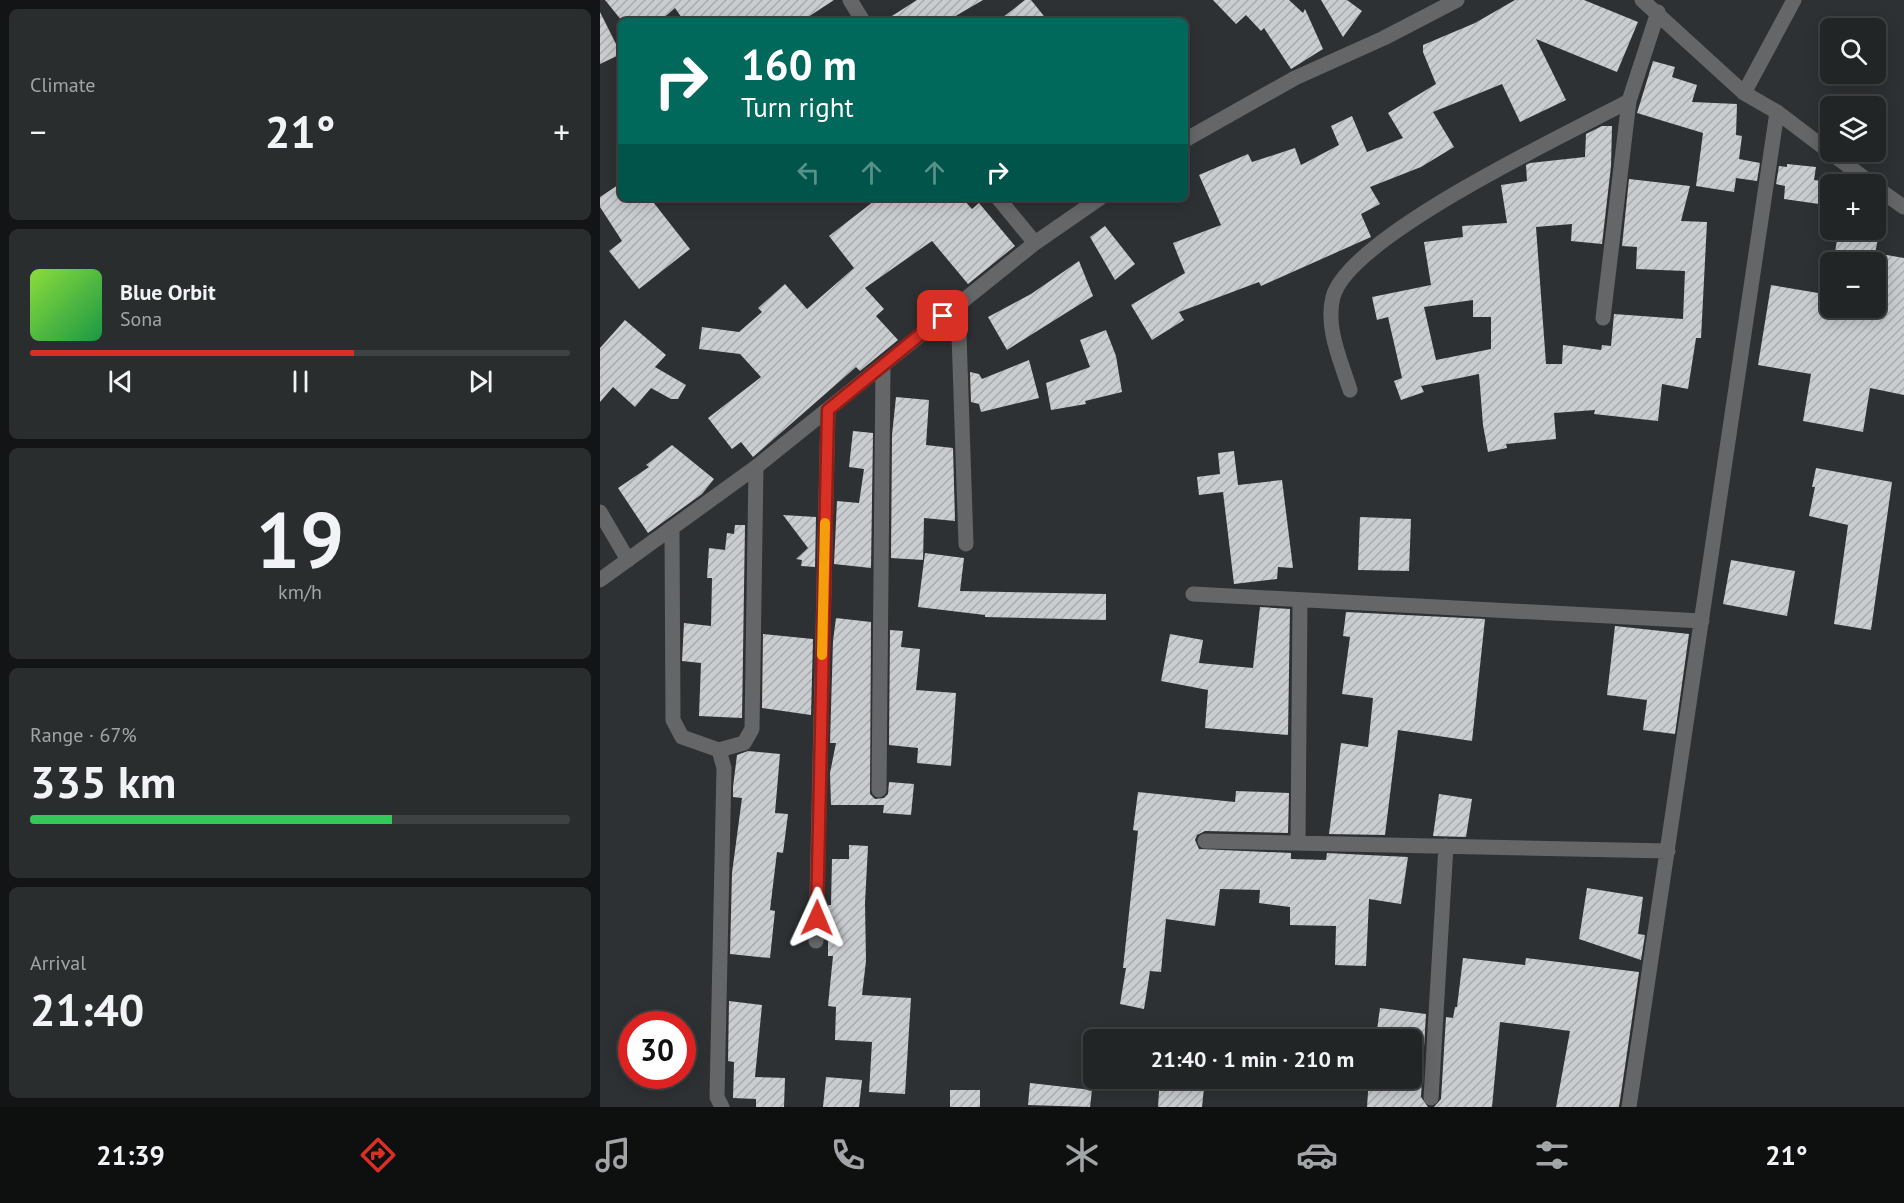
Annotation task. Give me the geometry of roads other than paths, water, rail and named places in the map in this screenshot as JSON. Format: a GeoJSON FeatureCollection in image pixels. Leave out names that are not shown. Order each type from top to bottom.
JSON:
{"type":"FeatureCollection","features":[{"type":"Feature","properties":{"kind":"street"},"geometry":{"type":"LineString","coordinates":[[850,0],[861,18]]}},
{"type":"Feature","properties":{"kind":"street"},"geometry":{"type":"LineString","coordinates":[[1188,138],[1295,78],[1384,38],[1457,0]]}},
{"type":"Feature","properties":{"kind":"street"},"geometry":{"type":"LineString","coordinates":[[1642,0],[1658,12],[1744,93],[1777,112],[1857,174]]}},
{"type":"Feature","properties":{"kind":"street"},"geometry":{"type":"LineString","coordinates":[[1744,93],[1794,0]]}},
{"type":"Feature","properties":{"kind":"street"},"geometry":{"type":"LineString","coordinates":[[1603,318],[1629,101],[1658,12]]}},
{"type":"Feature","properties":{"kind":"street"},"geometry":{"type":"LineString","coordinates":[[1350,390],[1331,330],[1333,296],[1357,261],[1444,200],[1629,101]]}},
{"type":"Feature","properties":{"kind":"street"},"geometry":{"type":"LineString","coordinates":[[1629,1107],[1777,112]]}},
{"type":"Feature","properties":{"kind":"street"},"geometry":{"type":"LineString","coordinates":[[1886,195],[1904,207]]}},
{"type":"Feature","properties":{"kind":"street"},"geometry":{"type":"LineString","coordinates":[[1000,201],[1035,243]]}},
{"type":"Feature","properties":{"kind":"street"},"geometry":{"type":"LineString","coordinates":[[600,580],[756,467],[1035,243],[1096,201]]}},
{"type":"Feature","properties":{"kind":"street"},"geometry":{"type":"LineString","coordinates":[[958,304],[966,544]]}},
{"type":"Feature","properties":{"kind":"street"},"geometry":{"type":"LineString","coordinates":[[879,790],[883,365]]}},
{"type":"Feature","properties":{"kind":"street"},"geometry":{"type":"LineString","coordinates":[[816,941],[828,410]]}},
{"type":"Feature","properties":{"kind":"street"},"geometry":{"type":"LineString","coordinates":[[672,530],[673,720],[682,737],[719,750],[744,743],[752,729],[756,467]]}},
{"type":"Feature","properties":{"kind":"street"},"geometry":{"type":"LineString","coordinates":[[600,512],[628,560]]}},
{"type":"Feature","properties":{"kind":"street"},"geometry":{"type":"LineString","coordinates":[[1193,594],[1702,621]]}},
{"type":"Feature","properties":{"kind":"street"},"geometry":{"type":"LineString","coordinates":[[1298,843],[1299,600]]}},
{"type":"Feature","properties":{"kind":"street"},"geometry":{"type":"LineString","coordinates":[[719,750],[724,768],[717,1097],[722,1107]]}},
{"type":"Feature","properties":{"kind":"street"},"geometry":{"type":"LineString","coordinates":[[1205,841],[1668,851]]}},
{"type":"Feature","properties":{"kind":"street"},"geometry":{"type":"LineString","coordinates":[[1431,1098],[1446,846]]}}]}
